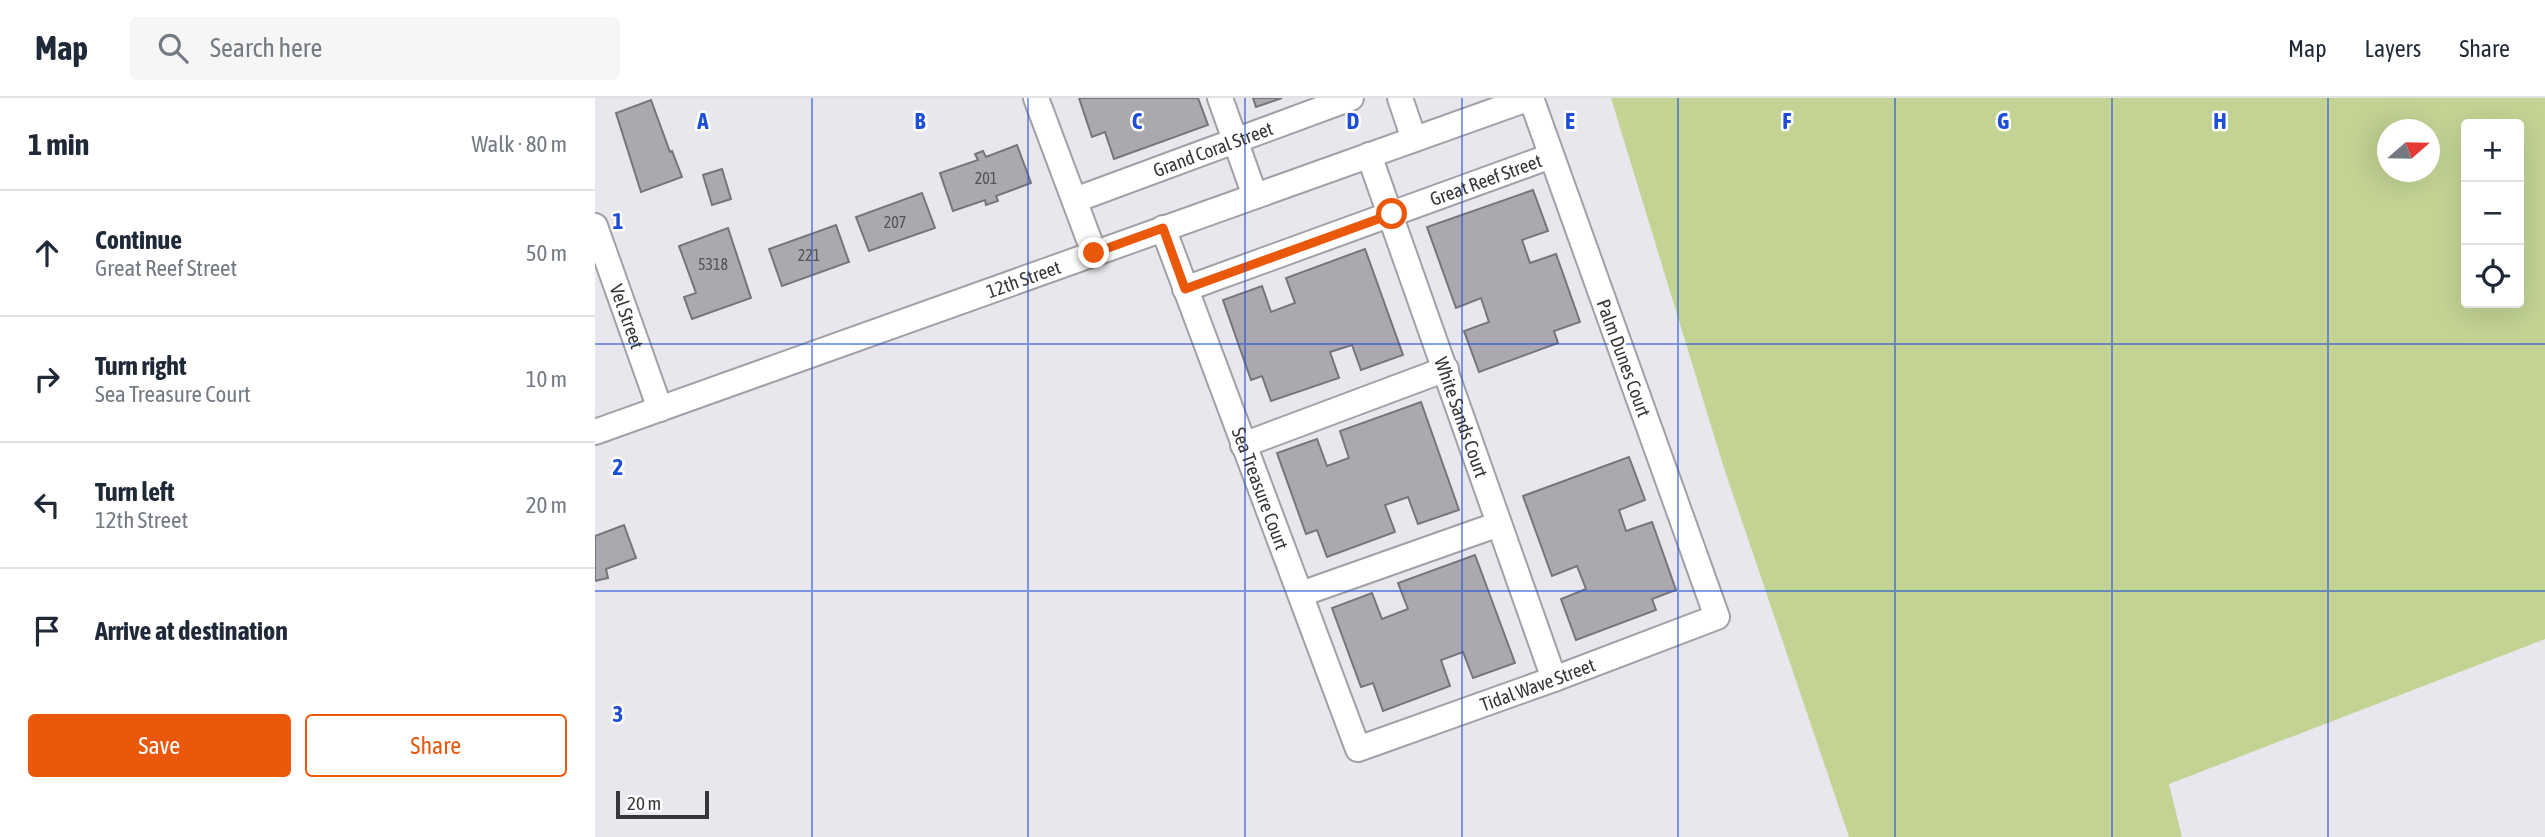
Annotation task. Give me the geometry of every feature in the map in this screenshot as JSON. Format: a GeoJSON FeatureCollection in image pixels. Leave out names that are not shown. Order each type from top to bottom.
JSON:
{"type":"FeatureCollection","features":[{"type":"Feature","properties":{"kind":"street"},"geometry":{"type":"LineString","coordinates":[[1036,98],[1094,253]]}},
{"type":"Feature","properties":{"kind":"street"},"geometry":{"type":"LineString","coordinates":[[1220,98],[1255,196]]}},
{"type":"Feature","properties":{"kind":"street","name":"Grand Coral Street"},"geometry":{"type":"LineString","coordinates":[[1075,200],[1351,98]]}},
{"type":"Feature","properties":{"kind":"street"},"geometry":{"type":"LineString","coordinates":[[1400,98],[1414,139]]}},
{"type":"Feature","properties":{"kind":"street","name":"12th Street"},"geometry":{"type":"LineString","coordinates":[[595,432],[1531,98]]}},
{"type":"Feature","properties":{"kind":"street","name":"Palm Dunes Court"},"geometry":{"type":"LineString","coordinates":[[1531,98],[1717,617]]}},
{"type":"Feature","properties":{"kind":"street","name":"White Sands Court"},"geometry":{"type":"LineString","coordinates":[[1370,155],[1554,679]]}},
{"type":"Feature","properties":{"kind":"street","name":"Great Reef Street"},"geometry":{"type":"LineString","coordinates":[[1185,289],[1551,156]]}},
{"type":"Feature","properties":{"kind":"street","name":"Vel Street"},"geometry":{"type":"LineString","coordinates":[[595,226],[660,409]]}},
{"type":"Feature","properties":{"kind":"street","name":"Sea Treasure Court"},"geometry":{"type":"LineString","coordinates":[[1163,228],[1358,749]]}},
{"type":"Feature","properties":{"kind":"street"},"geometry":{"type":"LineString","coordinates":[[1243,445],[1446,369]]}},
{"type":"Feature","properties":{"kind":"street"},"geometry":{"type":"LineString","coordinates":[[1301,594],[1499,524]]}},
{"type":"Feature","properties":{"kind":"street","name":"Tidal Wave Street"},"geometry":{"type":"LineString","coordinates":[[1358,749],[1717,617]]}},
{"type":"Feature","properties":{"kind":"green space"},"geometry":{"type":"Polygon","coordinates":[[[1611,98],[2545,98],[2545,639],[2169,784],[2182,837],[1849,837],[1723,465],[1611,98]]]}},
{"type":"Feature","properties":{"kind":"building"},"geometry":{"type":"Polygon","coordinates":[[[1079,98],[1198,98],[1208,125],[1114,159],[1105,132],[1092,137],[1079,98]]]}},
{"type":"Feature","properties":{"kind":"building"},"geometry":{"type":"Polygon","coordinates":[[[1253,98],[1282,98],[1256,107],[1253,98]]]}},
{"type":"Feature","properties":{"kind":"building"},"geometry":{"type":"Polygon","coordinates":[[[651,100],[682,177],[641,192],[616,113],[651,100]]]}},
{"type":"Feature","properties":{"kind":"building"},"geometry":{"type":"Polygon","coordinates":[[[1017,145],[1031,183],[996,196],[998,201],[986,205],[985,200],[953,211],[940,173],[978,160],[975,154],[983,151],[986,157],[1017,145]]]}},
{"type":"Feature","properties":{"kind":"building"},"geometry":{"type":"Polygon","coordinates":[[[722,169],[731,199],[712,205],[703,175],[722,169]]]}},
{"type":"Feature","properties":{"kind":"building"},"geometry":{"type":"Polygon","coordinates":[[[1533,190],[1548,231],[1522,240],[1530,263],[1556,254],[1580,322],[1554,331],[1558,343],[1479,372],[1464,331],[1489,322],[1481,298],[1456,308],[1427,227],[1533,190]]]}},
{"type":"Feature","properties":{"kind":"building"},"geometry":{"type":"Polygon","coordinates":[[[922,193],[935,228],[869,251],[856,217],[922,193]]]}},
{"type":"Feature","properties":{"kind":"building"},"geometry":{"type":"Polygon","coordinates":[[[836,225],[849,262],[782,286],[769,249],[836,225]]]}},
{"type":"Feature","properties":{"kind":"building"},"geometry":{"type":"Polygon","coordinates":[[[728,228],[751,298],[692,319],[684,297],[696,293],[679,246],[728,228]]]}},
{"type":"Feature","properties":{"kind":"building"},"geometry":{"type":"Polygon","coordinates":[[[1365,249],[1403,355],[1361,370],[1352,345],[1330,352],[1339,378],[1271,401],[1262,376],[1251,380],[1223,300],[1262,286],[1271,312],[1295,303],[1286,278],[1365,249]]]}},
{"type":"Feature","properties":{"kind":"building"},"geometry":{"type":"Polygon","coordinates":[[[1421,402],[1459,510],[1418,524],[1408,497],[1385,505],[1395,532],[1327,557],[1317,530],[1306,534],[1277,453],[1317,439],[1327,466],[1349,458],[1340,431],[1421,402]]]}},
{"type":"Feature","properties":{"kind":"building"},"geometry":{"type":"Polygon","coordinates":[[[1629,457],[1645,500],[1619,510],[1626,531],[1652,522],[1676,590],[1652,599],[1656,610],[1576,640],[1561,599],[1586,589],[1577,566],[1552,576],[1523,496],[1629,457]]]}},
{"type":"Feature","properties":{"kind":"building"},"geometry":{"type":"Polygon","coordinates":[[[624,525],[636,558],[606,569],[608,578],[595,581],[595,536],[624,525]]]}},
{"type":"Feature","properties":{"kind":"building"},"geometry":{"type":"Polygon","coordinates":[[[1475,555],[1515,663],[1473,678],[1463,652],[1441,660],[1450,686],[1383,711],[1373,683],[1361,687],[1332,608],[1372,593],[1382,619],[1408,609],[1398,583],[1475,555]]]}},
{"type":"Feature","properties":{"kind":"route"},"geometry":{"type":"LineString","coordinates":[[1094,253],[1163,228],[1185,289],[1392,214]]}}]}
